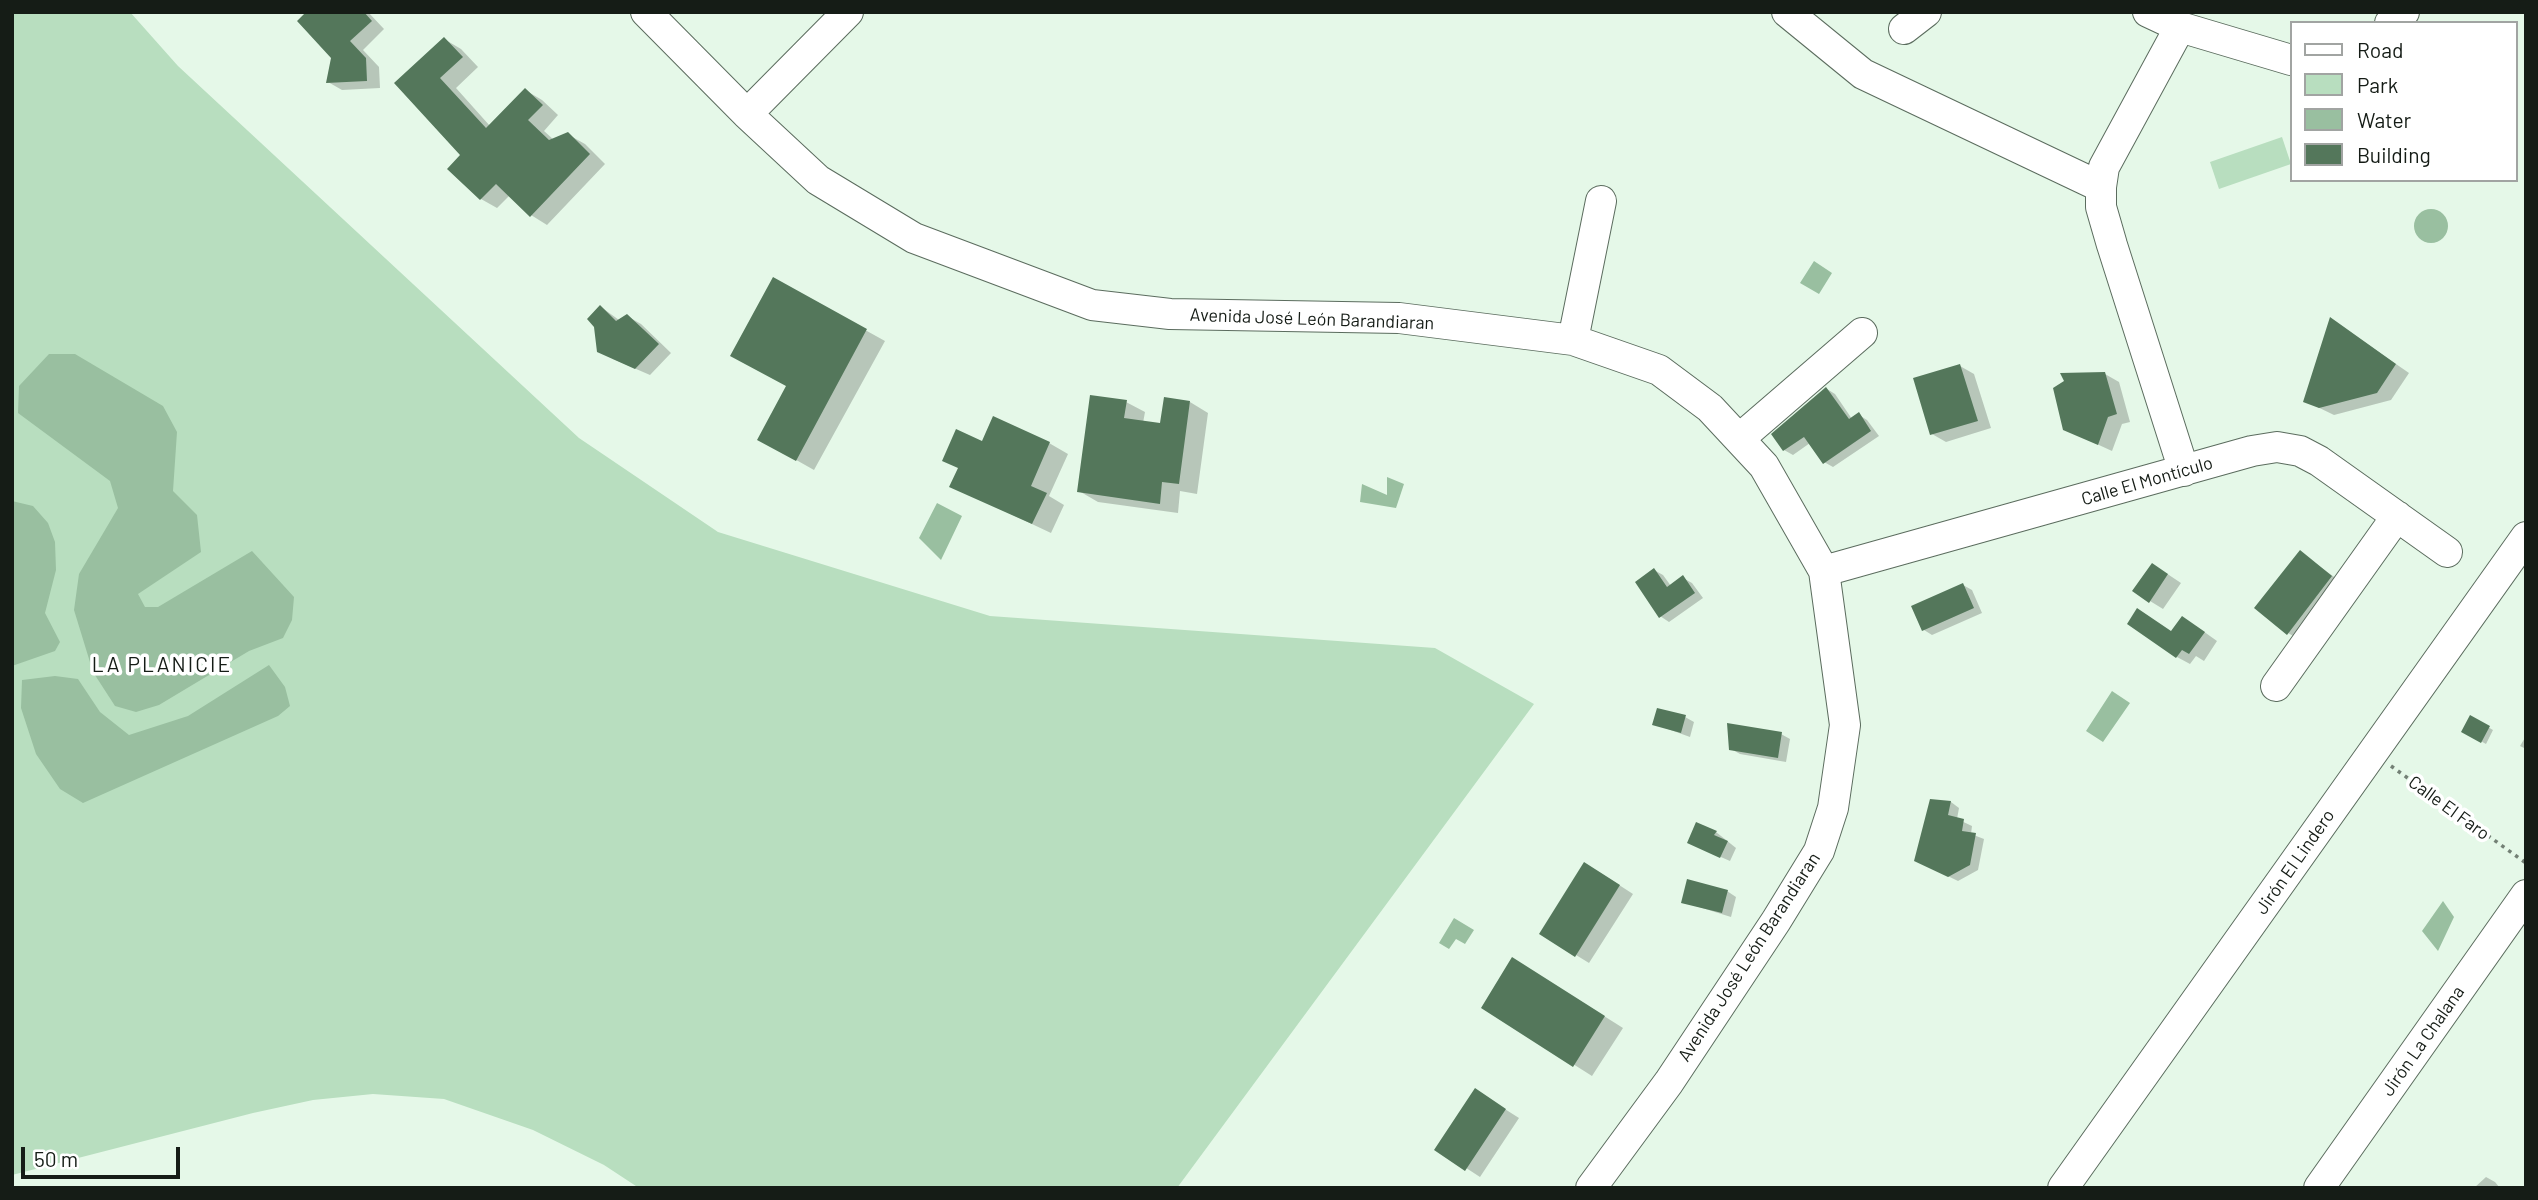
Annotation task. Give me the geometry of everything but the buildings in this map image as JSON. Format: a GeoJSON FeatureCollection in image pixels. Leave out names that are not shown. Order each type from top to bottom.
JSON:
{"type":"FeatureCollection","features":[{"type":"Feature","properties":{"kind":"street","name":"Avenida José León Barandiaran"},"geometry":{"type":"LineString","coordinates":[[646,12],[747,114],[818,180],[914,238],[1092,305],[1170,314],[1399,318],[1573,340],[1659,370],[1710,408],[1764,466],[1824,570],[1845,725],[1833,807],[1819,851],[1669,1082],[1591,1188]]}},
{"type":"Feature","properties":{"kind":"street"},"geometry":{"type":"LineString","coordinates":[[747,114],[848,12]]}},
{"type":"Feature","properties":{"kind":"street"},"geometry":{"type":"LineString","coordinates":[[1787,12],[1863,74],[2101,187]]}},
{"type":"Feature","properties":{"kind":"street"},"geometry":{"type":"LineString","coordinates":[[2148,12],[2180,27],[2290,60]]}},
{"type":"Feature","properties":{"kind":"street"},"geometry":{"type":"LineString","coordinates":[[2180,27],[2104,167],[2101,207],[2184,471]]}},
{"type":"Feature","properties":{"kind":"street"},"geometry":{"type":"LineString","coordinates":[[1573,340],[1601,201]]}},
{"type":"Feature","properties":{"kind":"street"},"geometry":{"type":"LineString","coordinates":[[1739,439],[1862,333]]}},
{"type":"Feature","properties":{"kind":"street","name":"Calle El Montículo"},"geometry":{"type":"LineString","coordinates":[[1824,570],[2264,448],[2290,448],[2319,461],[2447,552]]}},
{"type":"Feature","properties":{"kind":"street"},"geometry":{"type":"LineString","coordinates":[[2277,686],[2397,516]]}},
{"type":"Feature","properties":{"kind":"street","name":"Jirón El Lindero"},"geometry":{"type":"LineString","coordinates":[[2063,1188],[2526,537]]}},
{"type":"Feature","properties":{"kind":"street","name":"Jirón La Chalana"},"geometry":{"type":"LineString","coordinates":[[2319,1188],[2526,895]]}},
{"type":"Feature","properties":{"kind":"street"},"geometry":{"type":"LineString","coordinates":[[2492,943],[2526,932]]}},
{"type":"Feature","properties":{"kind":"path","name":"Calle El Faro"},"geometry":{"type":"LineString","coordinates":[[2373,752],[2526,863]]}},
{"type":"Feature","properties":{"kind":"green space"},"geometry":{"type":"Polygon","coordinates":[[[12,12],[130,12],[178,66],[579,438],[718,532],[990,616],[1435,648],[1534,704],[1177,1188],[639,1188],[604,1165],[533,1130],[444,1099],[373,1094],[313,1100],[253,1113],[12,1175],[12,12]]]}},
{"type":"Feature","properties":{"kind":"green space"},"geometry":{"type":"Polygon","coordinates":[[[2282,137],[2290,164],[2219,189],[2210,162],[2282,137]]]}},
{"type":"Feature","properties":{"kind":"water"},"geometry":{"type":"Polygon","coordinates":[[[2431,209],[2443,214],[2448,226],[2443,238],[2431,243],[2419,238],[2414,226],[2419,214],[2431,209]]]}},
{"type":"Feature","properties":{"kind":"water"},"geometry":{"type":"Polygon","coordinates":[[[1814,261],[1832,273],[1819,294],[1800,283],[1814,261]]]}},
{"type":"Feature","properties":{"kind":"water"},"geometry":{"type":"Polygon","coordinates":[[[49,354],[75,354],[163,406],[177,432],[173,491],[197,515],[201,552],[138,594],[145,607],[158,607],[252,551],[294,597],[292,620],[283,638],[249,651],[159,705],[136,712],[115,706],[93,672],[74,610],[79,574],[118,508],[110,481],[18,413],[19,386],[49,354]]]}},
{"type":"Feature","properties":{"kind":"water"},"geometry":{"type":"Polygon","coordinates":[[[1387,477],[1404,484],[1396,508],[1360,502],[1362,484],[1387,495],[1387,477]]]}},
{"type":"Feature","properties":{"kind":"water"},"geometry":{"type":"Polygon","coordinates":[[[12,501],[33,506],[48,523],[55,542],[56,570],[45,613],[60,642],[55,651],[12,666],[12,501]]]}},
{"type":"Feature","properties":{"kind":"water"},"geometry":{"type":"Polygon","coordinates":[[[937,503],[962,516],[941,560],[919,538],[937,503]]]}},
{"type":"Feature","properties":{"kind":"water"},"geometry":{"type":"Polygon","coordinates":[[[269,665],[285,687],[290,706],[278,716],[83,803],[60,789],[36,754],[21,708],[22,680],[55,676],[78,679],[100,712],[129,735],[188,716],[269,665]]]}},
{"type":"Feature","properties":{"kind":"water"},"geometry":{"type":"Polygon","coordinates":[[[2112,691],[2130,703],[2103,742],[2086,731],[2112,691]]]}},
{"type":"Feature","properties":{"kind":"water"},"geometry":{"type":"Polygon","coordinates":[[[2443,901],[2454,917],[2438,951],[2422,931],[2443,901]]]}},
{"type":"Feature","properties":{"kind":"water"},"geometry":{"type":"Polygon","coordinates":[[[1454,918],[1474,930],[1465,944],[1456,939],[1449,949],[1439,943],[1454,918]]]}},
{"type":"Feature","properties":{"kind":"district","name":"LA PLANICIE"},"geometry":{"type":"Point","coordinates":[162,665]}}]}
